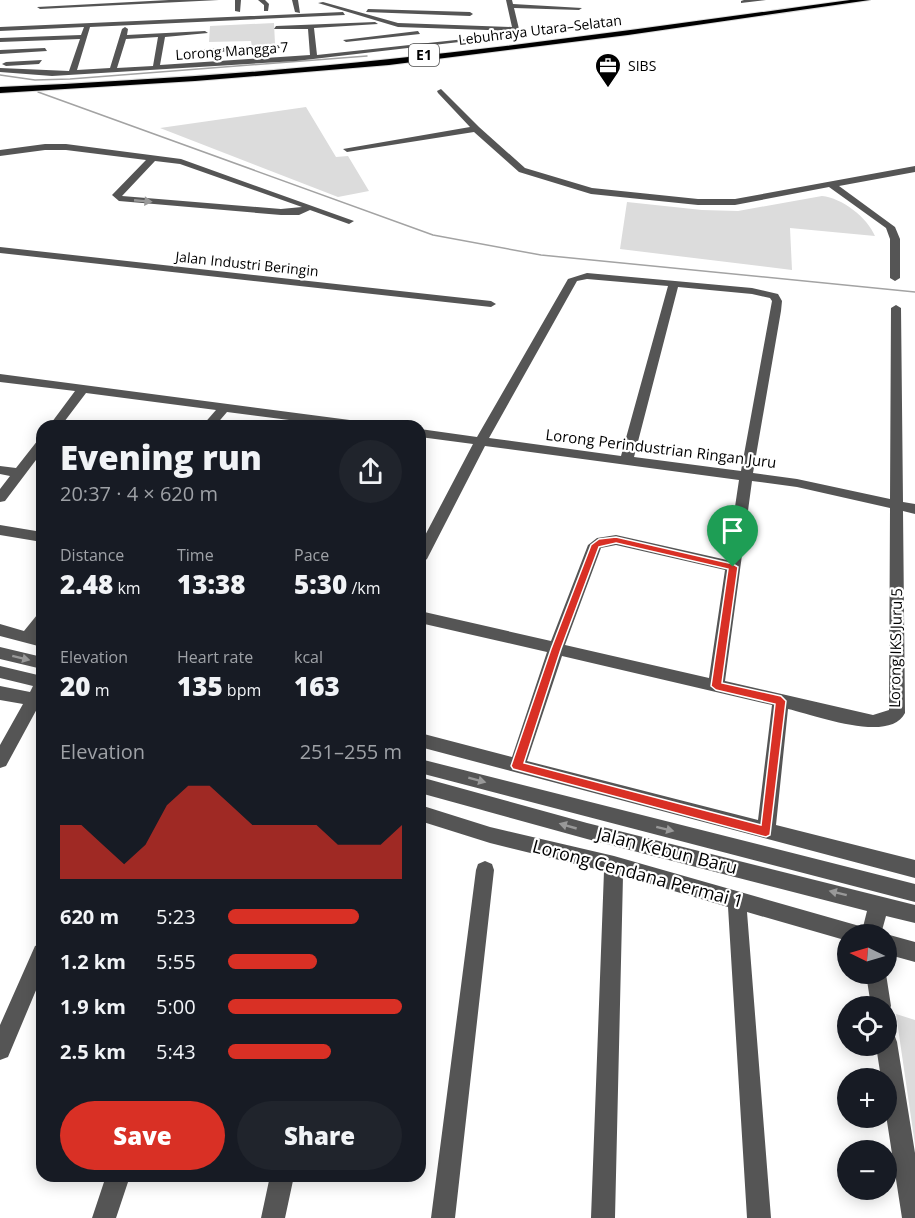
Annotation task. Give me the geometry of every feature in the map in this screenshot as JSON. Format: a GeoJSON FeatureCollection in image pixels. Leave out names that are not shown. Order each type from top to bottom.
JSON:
{"type":"FeatureCollection","features":[{"type":"Feature","properties":{"kind":"highway","name":"Lebuhraya Utara–Selatan"},"geometry":{"type":"LineString","coordinates":[[0,88],[204,75],[392,58],[564,38],[846,0]]}},
{"type":"Feature","properties":{"kind":"highway","name":"Lebuhraya Utara–Selatan"},"geometry":{"type":"LineString","coordinates":[[0,88],[185,79],[390,62],[562,42],[866,0]]}},
{"type":"Feature","properties":{"kind":"street"},"geometry":{"type":"LineString","coordinates":[[0,26],[37,13],[69,9],[211,3],[216,0]]}},
{"type":"Feature","properties":{"kind":"street"},"geometry":{"type":"LineString","coordinates":[[238,0],[238,11]]}},
{"type":"Feature","properties":{"kind":"street"},"geometry":{"type":"LineString","coordinates":[[261,0],[267,5],[266,10]]}},
{"type":"Feature","properties":{"kind":"street"},"geometry":{"type":"LineString","coordinates":[[295,0],[298,12]]}},
{"type":"Feature","properties":{"kind":"street"},"geometry":{"type":"LineString","coordinates":[[743,2],[763,0]]}},
{"type":"Feature","properties":{"kind":"street"},"geometry":{"type":"LineString","coordinates":[[37,13],[127,22],[276,17],[321,6],[332,6],[343,12],[470,17],[516,29],[510,3],[579,8]]}},
{"type":"Feature","properties":{"kind":"street"},"geometry":{"type":"LineString","coordinates":[[321,6],[402,25],[470,17]]}},
{"type":"Feature","properties":{"kind":"street"},"geometry":{"type":"LineString","coordinates":[[0,26],[88,26],[298,12],[307,9]]}},
{"type":"Feature","properties":{"kind":"street"},"geometry":{"type":"LineString","coordinates":[[276,17],[278,60]]}},
{"type":"Feature","properties":{"kind":"street"},"geometry":{"type":"LineString","coordinates":[[203,64],[207,20]]}},
{"type":"Feature","properties":{"kind":"street"},"geometry":{"type":"LineString","coordinates":[[113,70],[127,22]]}},
{"type":"Feature","properties":{"kind":"street"},"geometry":{"type":"LineString","coordinates":[[276,28],[375,24]]}},
{"type":"Feature","properties":{"kind":"street"},"geometry":{"type":"LineString","coordinates":[[344,25],[348,53]]}},
{"type":"Feature","properties":{"kind":"street"},"geometry":{"type":"LineString","coordinates":[[72,73],[88,26]]}},
{"type":"Feature","properties":{"kind":"street"},"geometry":{"type":"LineString","coordinates":[[311,27],[314,57]]}},
{"type":"Feature","properties":{"kind":"street"},"geometry":{"type":"LineString","coordinates":[[123,37],[206,33]]}},
{"type":"Feature","properties":{"kind":"street"},"geometry":{"type":"LineString","coordinates":[[346,40],[418,33]]}},
{"type":"Feature","properties":{"kind":"street"},"geometry":{"type":"LineString","coordinates":[[156,68],[162,35]]}},
{"type":"Feature","properties":{"kind":"street"},"geometry":{"type":"LineString","coordinates":[[0,40],[84,37]]}},
{"type":"Feature","properties":{"kind":"street"},"geometry":{"type":"LineString","coordinates":[[34,74],[50,38]]}},
{"type":"Feature","properties":{"kind":"street","name":"Lorong Mangga 7"},"geometry":{"type":"LineString","coordinates":[[0,70],[34,74],[156,68],[314,57],[465,41]]}},
{"type":"Feature","properties":{"kind":"street"},"geometry":{"type":"LineString","coordinates":[[204,51],[278,47]]}},
{"type":"Feature","properties":{"kind":"street"},"geometry":{"type":"LineString","coordinates":[[0,52],[45,50]]}},
{"type":"Feature","properties":{"kind":"street"},"geometry":{"type":"LineString","coordinates":[[0,64],[39,62]]}},
{"type":"Feature","properties":{"kind":"street"},"geometry":{"type":"LineString","coordinates":[[441,91],[477,129],[522,170],[591,191],[698,202],[735,202],[915,169]]}},
{"type":"Feature","properties":{"kind":"street"},"geometry":{"type":"LineString","coordinates":[[347,149],[477,129]]}},
{"type":"Feature","properties":{"kind":"street"},"geometry":{"type":"LineString","coordinates":[[0,153],[45,147],[66,147],[188,163],[349,221]]}},
{"type":"Feature","properties":{"kind":"street"},"geometry":{"type":"LineString","coordinates":[[153,158],[117,195],[119,198],[281,212],[298,212],[309,208]]}},
{"type":"Feature","properties":{"kind":"street"},"geometry":{"type":"LineString","coordinates":[[832,185],[890,227],[895,239],[895,278]]}},
{"type":"Feature","properties":{"kind":"street","name":"Jalan Industri Beringin"},"geometry":{"type":"LineString","coordinates":[[0,250],[491,304]]}},
{"type":"Feature","properties":{"kind":"street"},"geometry":{"type":"LineString","coordinates":[[426,547],[481,441],[570,281],[587,276],[752,291],[774,296],[777,301],[746,477],[716,686]]}},
{"type":"Feature","properties":{"kind":"street"},"geometry":{"type":"LineString","coordinates":[[626,462],[674,284]]}},
{"type":"Feature","properties":{"kind":"street","name":"Lorong IKS Juru 5"},"geometry":{"type":"LineString","coordinates":[[426,618],[873,722],[886,720],[897,713],[896,308]]}},
{"type":"Feature","properties":{"kind":"street"},"geometry":{"type":"LineString","coordinates":[[0,378],[84,387],[312,420]]}},
{"type":"Feature","properties":{"kind":"street"},"geometry":{"type":"LineString","coordinates":[[59,420],[84,387]]}},
{"type":"Feature","properties":{"kind":"street"},"geometry":{"type":"LineString","coordinates":[[213,420],[225,407]]}},
{"type":"Feature","properties":{"kind":"street","name":"Lorong Perindustrian Ringan Juru"},"geometry":{"type":"LineString","coordinates":[[426,434],[797,483],[915,509]]}},
{"type":"Feature","properties":{"kind":"street"},"geometry":{"type":"LineString","coordinates":[[0,498],[36,451]]}},
{"type":"Feature","properties":{"kind":"street"},"geometry":{"type":"LineString","coordinates":[[0,470],[19,473]]}},
{"type":"Feature","properties":{"kind":"street"},"geometry":{"type":"LineString","coordinates":[[0,530],[36,536]]}},
{"type":"Feature","properties":{"kind":"street"},"geometry":{"type":"LineString","coordinates":[[517,766],[556,649],[595,545],[602,541],[616,540],[733,567]]}},
{"type":"Feature","properties":{"kind":"street"},"geometry":{"type":"LineString","coordinates":[[0,630],[35,639]]}},
{"type":"Feature","properties":{"kind":"street"},"geometry":{"type":"LineString","coordinates":[[0,653],[36,662]]}},
{"type":"Feature","properties":{"kind":"street"},"geometry":{"type":"LineString","coordinates":[[0,672],[36,690]]}},
{"type":"Feature","properties":{"kind":"street"},"geometry":{"type":"LineString","coordinates":[[0,693],[36,692]]}},
{"type":"Feature","properties":{"kind":"street"},"geometry":{"type":"LineString","coordinates":[[0,761],[36,699]]}},
{"type":"Feature","properties":{"kind":"street"},"geometry":{"type":"LineString","coordinates":[[766,832],[781,701]]}},
{"type":"Feature","properties":{"kind":"street"},"geometry":{"type":"LineString","coordinates":[[426,742],[915,869]]}},
{"type":"Feature","properties":{"kind":"street","name":"Jalan Kebun Baru"},"geometry":{"type":"LineString","coordinates":[[426,768],[915,893]]}},
{"type":"Feature","properties":{"kind":"street","name":"Jalan Kebun Baru"},"geometry":{"type":"LineString","coordinates":[[426,787],[587,831],[915,914]]}},
{"type":"Feature","properties":{"kind":"street","name":"Lorong Cendana Permai 1"},"geometry":{"type":"LineString","coordinates":[[426,815],[490,835],[614,865],[837,929]]}},
{"type":"Feature","properties":{"kind":"street"},"geometry":{"type":"LineString","coordinates":[[603,1218],[614,865]]}},
{"type":"Feature","properties":{"kind":"street"},"geometry":{"type":"LineString","coordinates":[[443,1218],[485,870]]}},
{"type":"Feature","properties":{"kind":"street"},"geometry":{"type":"LineString","coordinates":[[737,901],[759,1218]]}},
{"type":"Feature","properties":{"kind":"street"},"geometry":{"type":"LineString","coordinates":[[874,924],[879,904]]}},
{"type":"Feature","properties":{"kind":"street"},"geometry":{"type":"LineString","coordinates":[[897,947],[915,952]]}},
{"type":"Feature","properties":{"kind":"street"},"geometry":{"type":"LineString","coordinates":[[0,1049],[36,967]]}},
{"type":"Feature","properties":{"kind":"street"},"geometry":{"type":"LineString","coordinates":[[888,1056],[914,1218]]}},
{"type":"Feature","properties":{"kind":"street"},"geometry":{"type":"LineString","coordinates":[[104,1218],[116,1182]]}},
{"type":"Feature","properties":{"kind":"street"},"geometry":{"type":"LineString","coordinates":[[273,1218],[281,1182]]}},
{"type":"Feature","properties":{"kind":"shaded area"},"geometry":{"type":"Polygon","coordinates":[[[274,23],[275,44],[252,47],[251,41],[209,42],[210,26],[274,23]]]}},
{"type":"Feature","properties":{"kind":"shaded area"},"geometry":{"type":"Polygon","coordinates":[[[306,107],[336,157],[348,156],[369,191],[338,197],[160,128],[306,107]]]}},
{"type":"Feature","properties":{"kind":"shaded area"},"geometry":{"type":"Polygon","coordinates":[[[822,196],[838,200],[853,210],[866,222],[875,236],[790,228],[792,270],[620,249],[627,202],[702,210],[738,211],[822,196]]]}},
{"type":"Feature","properties":{"kind":"shaded area"},"geometry":{"type":"Polygon","coordinates":[[[897,1014],[915,1020],[915,1145],[897,1021],[897,1014]]]}},
{"type":"Feature","properties":{"kind":"waterway"},"geometry":{"type":"LineString","coordinates":[[0,75],[35,80],[70,79],[367,56]]}},
{"type":"Feature","properties":{"kind":"waterway"},"geometry":{"type":"LineString","coordinates":[[38,92],[433,235],[541,255],[915,292]]}},
{"type":"Feature","properties":{"kind":"place","name":"SIBS"},"geometry":{"type":"Point","coordinates":[608,89]}},
{"type":"Feature","properties":{"kind":"route"},"geometry":{"type":"LineString","coordinates":[[616,540],[733,567],[716,686],[781,701],[766,832],[517,766],[556,649],[595,545],[602,541],[616,540]]}}]}
